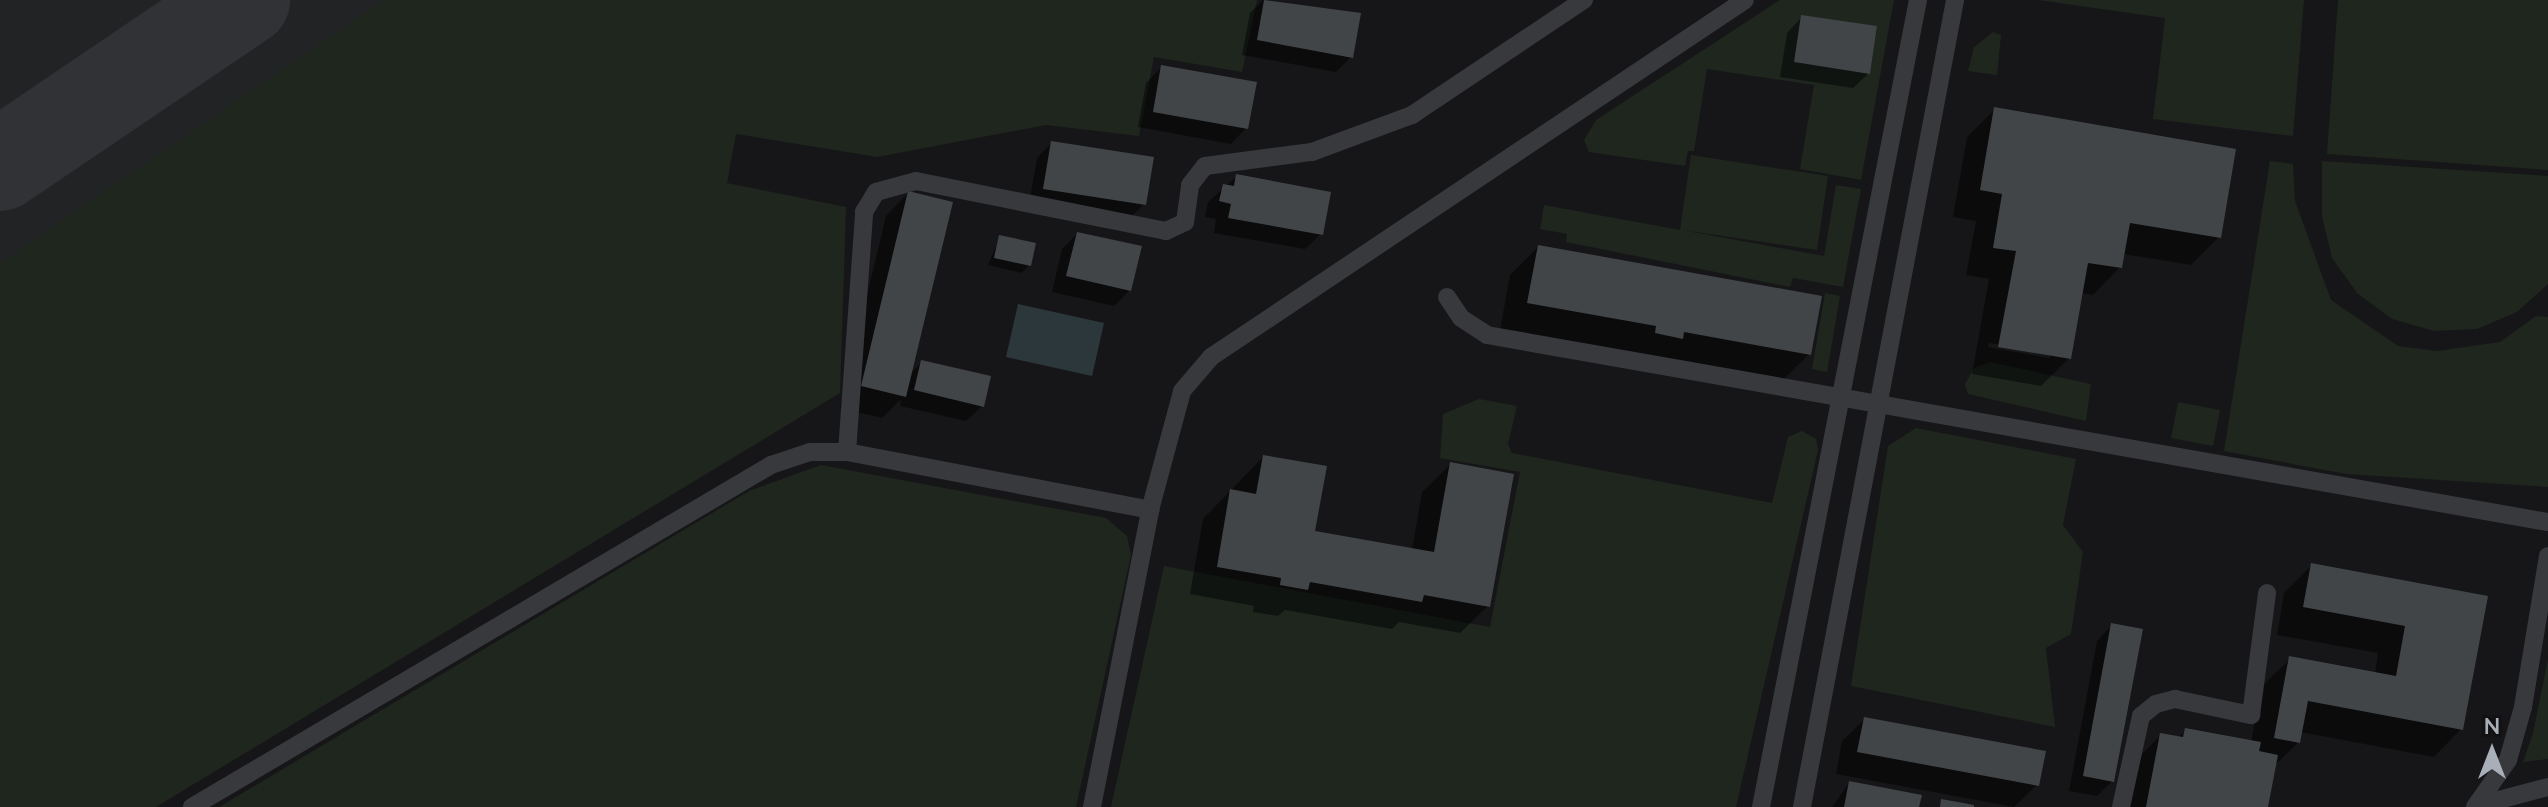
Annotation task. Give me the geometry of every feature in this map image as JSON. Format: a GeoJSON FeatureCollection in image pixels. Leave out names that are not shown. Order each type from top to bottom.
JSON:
{"type":"FeatureCollection","features":[{"type":"Feature","properties":{"kind":"lane"},"geometry":{"type":"LineString","coordinates":[[847,452],[864,212],[876,192],[916,181],[1166,231],[1185,222],[1190,185],[1205,166],[1312,152],[1412,115],[1584,0]]}},
{"type":"Feature","properties":{"kind":"lane"},"geometry":{"type":"LineString","coordinates":[[1092,807],[1150,510],[1182,391],[1211,357],[1745,0]]}},
{"type":"Feature","properties":{"kind":"lane"},"geometry":{"type":"LineString","coordinates":[[1761,807],[1918,0]]}},
{"type":"Feature","properties":{"kind":"lane"},"geometry":{"type":"LineString","coordinates":[[1802,807],[1955,0]]}},
{"type":"Feature","properties":{"kind":"lane"},"geometry":{"type":"LineString","coordinates":[[1447,297],[1461,318],[1487,335],[1840,401],[2548,522]]}},
{"type":"Feature","properties":{"kind":"lane"},"geometry":{"type":"LineString","coordinates":[[192,807],[771,465],[810,452],[847,452],[1150,510]]}},
{"type":"Feature","properties":{"kind":"lane"},"geometry":{"type":"LineString","coordinates":[[2476,807],[2512,747],[2548,556]]}},
{"type":"Feature","properties":{"kind":"lane"},"geometry":{"type":"LineString","coordinates":[[2121,807],[2141,716],[2156,704],[2175,699],[2251,715],[2267,593]]}},
{"type":"Feature","properties":{"kind":"lane"},"geometry":{"type":"LineString","coordinates":[[2476,807],[2548,787]]}},
{"type":"Feature","properties":{"kind":"shaded area"},"geometry":{"type":"Polygon","coordinates":[[[0,0],[737,0],[0,499],[0,0]]]}},
{"type":"Feature","properties":{"kind":"shaded area"},"geometry":{"type":"Polygon","coordinates":[[[384,0],[1257,0],[1242,72],[1154,57],[1139,136],[1046,125],[877,157],[736,134],[727,183],[846,207],[840,393],[156,807],[0,807],[0,263],[384,0]]]}},
{"type":"Feature","properties":{"kind":"shaded area"},"geometry":{"type":"Polygon","coordinates":[[[1780,0],[1894,0],[1861,180],[1800,169],[1814,85],[1707,69],[1694,151],[1688,151],[1685,166],[1589,152],[1584,140],[1596,120],[1780,0]],[[1801,16],[1794,62],[1870,73],[1877,26],[1801,16]]]}},
{"type":"Feature","properties":{"kind":"shaded area"},"geometry":{"type":"Polygon","coordinates":[[[2038,0],[2304,0],[2293,136],[2153,119],[2165,18],[2038,0]]]}},
{"type":"Feature","properties":{"kind":"shaded area"},"geometry":{"type":"Polygon","coordinates":[[[2338,0],[2548,0],[2548,170],[2327,154],[2338,0]]]}},
{"type":"Feature","properties":{"kind":"shaded area"},"geometry":{"type":"Polygon","coordinates":[[[1993,32],[2001,35],[1997,75],[1968,71],[1974,47],[1993,32]]]}},
{"type":"Feature","properties":{"kind":"shaded area"},"geometry":{"type":"Polygon","coordinates":[[[1691,155],[1828,176],[1817,250],[1682,230],[1824,256],[1836,185],[1861,189],[1843,287],[1793,278],[1790,287],[1566,242],[1567,234],[1540,229],[1544,205],[1680,230],[1691,155]]]}},
{"type":"Feature","properties":{"kind":"shaded area"},"geometry":{"type":"Polygon","coordinates":[[[2270,161],[2293,164],[2295,201],[2331,300],[2398,346],[2437,351],[2500,342],[2536,316],[2548,317],[2548,487],[2346,474],[2224,451],[2270,161]]]}},
{"type":"Feature","properties":{"kind":"shaded area"},"geometry":{"type":"Polygon","coordinates":[[[2322,161],[2548,176],[2548,284],[2517,312],[2477,329],[2434,331],[2392,319],[2357,293],[2332,258],[2322,216],[2322,161]]]}},
{"type":"Feature","properties":{"kind":"shaded area"},"geometry":{"type":"Polygon","coordinates":[[[1825,293],[1840,296],[1827,372],[1812,369],[1825,293]]]}},
{"type":"Feature","properties":{"kind":"shaded area"},"geometry":{"type":"Polygon","coordinates":[[[1018,304],[1104,323],[1092,376],[1006,357],[1018,304]]]}},
{"type":"Feature","properties":{"kind":"shaded area"},"geometry":{"type":"Polygon","coordinates":[[[1990,362],[2091,384],[2086,421],[1968,394],[1965,384],[1974,368],[1990,362]]]}},
{"type":"Feature","properties":{"kind":"shaded area"},"geometry":{"type":"Polygon","coordinates":[[[1479,399],[1517,406],[1508,444],[1512,453],[1772,503],[1788,437],[1802,431],[1816,439],[1818,450],[1736,807],[1111,807],[1164,566],[1490,627],[1520,472],[1440,458],[1443,414],[1479,399]]]}},
{"type":"Feature","properties":{"kind":"shaded area"},"geometry":{"type":"Polygon","coordinates":[[[2178,402],[2220,410],[2213,446],[2171,438],[2178,402]]]}},
{"type":"Feature","properties":{"kind":"shaded area"},"geometry":{"type":"Polygon","coordinates":[[[1916,428],[2076,459],[2063,525],[2083,552],[2071,634],[2046,648],[2055,727],[1851,686],[1888,446],[1916,428]]]}},
{"type":"Feature","properties":{"kind":"shaded area"},"geometry":{"type":"Polygon","coordinates":[[[821,465],[1106,518],[1127,536],[1131,555],[1076,807],[219,807],[749,491],[821,465]]]}},
{"type":"Feature","properties":{"kind":"shaded area"},"geometry":{"type":"Polygon","coordinates":[[[2548,659],[2548,759],[2523,762],[2533,733],[2548,659]]]}},
{"type":"Feature","properties":{"kind":"building"},"geometry":{"type":"Polygon","coordinates":[[[1264,0],[1361,13],[1353,58],[1257,40],[1264,0]]]}},
{"type":"Feature","properties":{"kind":"building"},"geometry":{"type":"Polygon","coordinates":[[[1801,15],[1877,26],[1870,74],[1794,62],[1801,15]]]}},
{"type":"Feature","properties":{"kind":"building"},"geometry":{"type":"Polygon","coordinates":[[[1161,65],[1257,82],[1248,129],[1153,112],[1161,65]]]}},
{"type":"Feature","properties":{"kind":"building"},"geometry":{"type":"Polygon","coordinates":[[[1994,107],[2236,149],[2221,238],[2130,223],[2122,268],[2088,263],[2071,359],[1998,347],[2016,251],[1993,248],[2002,194],[1980,190],[1994,107]]]}},
{"type":"Feature","properties":{"kind":"building"},"geometry":{"type":"Polygon","coordinates":[[[1051,141],[1154,157],[1146,205],[1043,189],[1051,141]]]}},
{"type":"Feature","properties":{"kind":"building"},"geometry":{"type":"Polygon","coordinates":[[[1236,174],[1331,192],[1323,235],[1228,218],[1231,204],[1219,201],[1223,184],[1234,186],[1236,174]]]}},
{"type":"Feature","properties":{"kind":"building"},"geometry":{"type":"Polygon","coordinates":[[[908,191],[953,202],[906,397],[861,386],[908,191]]]}},
{"type":"Feature","properties":{"kind":"building"},"geometry":{"type":"Polygon","coordinates":[[[1077,232],[1142,246],[1131,291],[1066,276],[1077,232]]]}},
{"type":"Feature","properties":{"kind":"building"},"geometry":{"type":"Polygon","coordinates":[[[999,235],[1036,243],[1031,266],[994,258],[999,235]]]}},
{"type":"Feature","properties":{"kind":"building"},"geometry":{"type":"Polygon","coordinates":[[[1538,245],[1822,296],[1811,355],[1684,332],[1683,339],[1655,333],[1656,326],[1527,303],[1538,245]]]}},
{"type":"Feature","properties":{"kind":"building"},"geometry":{"type":"Polygon","coordinates":[[[921,360],[991,376],[984,407],[914,390],[921,360]]]}},
{"type":"Feature","properties":{"kind":"building"},"geometry":{"type":"Polygon","coordinates":[[[1263,455],[1327,466],[1315,531],[1434,552],[1450,462],[1514,474],[1490,607],[1424,595],[1422,602],[1310,582],[1308,590],[1280,585],[1281,578],[1217,567],[1230,489],[1256,494],[1263,455]]]}},
{"type":"Feature","properties":{"kind":"building"},"geometry":{"type":"Polygon","coordinates":[[[2311,563],[2488,596],[2463,730],[2308,701],[2300,743],[2274,738],[2289,656],[2396,676],[2405,626],[2303,607],[2311,563]]]}},
{"type":"Feature","properties":{"kind":"building"},"geometry":{"type":"Polygon","coordinates":[[[2111,623],[2143,629],[2114,782],[2083,776],[2111,623]]]}},
{"type":"Feature","properties":{"kind":"building"},"geometry":{"type":"Polygon","coordinates":[[[1864,717],[2046,751],[2039,786],[1857,752],[1864,717]]]}},
{"type":"Feature","properties":{"kind":"building"},"geometry":{"type":"Polygon","coordinates":[[[2185,728],[2261,742],[2259,751],[2278,755],[2268,807],[2146,807],[2160,733],[2183,737],[2185,728]]]}},
{"type":"Feature","properties":{"kind":"building"},"geometry":{"type":"Polygon","coordinates":[[[1849,781],[1922,795],[1919,807],[1844,807],[1849,781]]]}},
{"type":"Feature","properties":{"kind":"building"},"geometry":{"type":"Polygon","coordinates":[[[1941,799],[1974,805],[1974,807],[1940,807],[1941,799]]]}},
{"type":"Feature","properties":{"kind":"taxiway"},"geometry":{"type":"LineString","coordinates":[[0,165],[244,0]]}}]}
